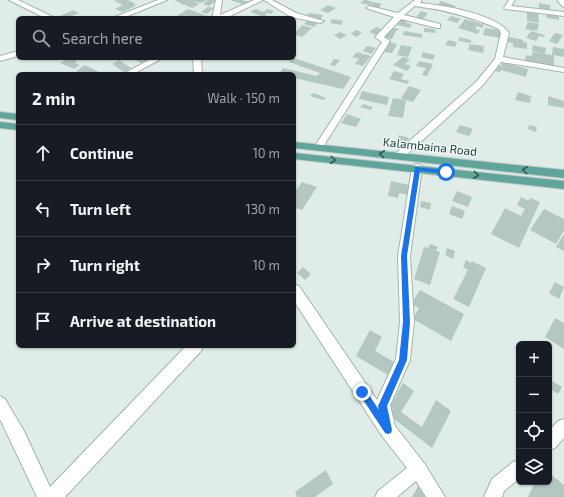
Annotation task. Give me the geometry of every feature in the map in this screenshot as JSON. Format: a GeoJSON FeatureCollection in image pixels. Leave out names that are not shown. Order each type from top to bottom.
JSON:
{"type":"FeatureCollection","features":[{"type":"Feature","properties":{"kind":"main road"},"geometry":{"type":"LineString","coordinates":[[0,115],[16,117]]}},
{"type":"Feature","properties":{"kind":"main road"},"geometry":{"type":"LineString","coordinates":[[0,125],[16,127]]}},
{"type":"Feature","properties":{"kind":"main road","name":"Kalambaina Road"},"geometry":{"type":"LineString","coordinates":[[296,145],[564,174]]}},
{"type":"Feature","properties":{"kind":"main road"},"geometry":{"type":"LineString","coordinates":[[296,156],[564,185]]}},
{"type":"Feature","properties":{"kind":"street"},"geometry":{"type":"LineString","coordinates":[[12,0],[47,16]]}},
{"type":"Feature","properties":{"kind":"street"},"geometry":{"type":"LineString","coordinates":[[121,16],[164,0]]}},
{"type":"Feature","properties":{"kind":"street"},"geometry":{"type":"LineString","coordinates":[[216,16],[219,0]]}},
{"type":"Feature","properties":{"kind":"street"},"geometry":{"type":"LineString","coordinates":[[224,16],[260,0]]}},
{"type":"Feature","properties":{"kind":"street"},"geometry":{"type":"LineString","coordinates":[[267,0],[294,15],[320,20]]}},
{"type":"Feature","properties":{"kind":"street"},"geometry":{"type":"LineString","coordinates":[[512,0],[507,8],[564,14]]}},
{"type":"Feature","properties":{"kind":"street"},"geometry":{"type":"LineString","coordinates":[[560,0],[564,5]]}},
{"type":"Feature","properties":{"kind":"street"},"geometry":{"type":"LineString","coordinates":[[318,148],[386,41],[379,37],[399,16],[417,2],[469,14],[502,28],[504,39],[499,59],[479,84],[399,156]]}},
{"type":"Feature","properties":{"kind":"street"},"geometry":{"type":"LineString","coordinates":[[369,8],[437,26]]}},
{"type":"Feature","properties":{"kind":"street"},"geometry":{"type":"LineString","coordinates":[[0,59],[16,54]]}},
{"type":"Feature","properties":{"kind":"street"},"geometry":{"type":"LineString","coordinates":[[499,59],[564,70]]}},
{"type":"Feature","properties":{"kind":"street"},"geometry":{"type":"LineString","coordinates":[[131,72],[155,60]]}},
{"type":"Feature","properties":{"kind":"street"},"geometry":{"type":"LineString","coordinates":[[197,60],[198,72]]}},
{"type":"Feature","properties":{"kind":"street"},"geometry":{"type":"LineString","coordinates":[[388,430],[382,406],[403,360],[407,322],[404,256],[417,168]]}},
{"type":"Feature","properties":{"kind":"street"},"geometry":{"type":"LineString","coordinates":[[296,293],[388,430],[436,497]]}},
{"type":"Feature","properties":{"kind":"street"},"geometry":{"type":"LineString","coordinates":[[53,497],[194,348]]}},
{"type":"Feature","properties":{"kind":"street"},"geometry":{"type":"LineString","coordinates":[[0,404],[18,437],[46,497]]}},
{"type":"Feature","properties":{"kind":"street"},"geometry":{"type":"LineString","coordinates":[[552,439],[564,427]]}},
{"type":"Feature","properties":{"kind":"street"},"geometry":{"type":"LineString","coordinates":[[384,497],[418,470]]}},
{"type":"Feature","properties":{"kind":"street"},"geometry":{"type":"LineString","coordinates":[[493,497],[498,485],[516,470]]}},
{"type":"Feature","properties":{"kind":"building"},"geometry":{"type":"Polygon","coordinates":[[[128,0],[136,4],[133,5],[136,6],[122,12],[115,9],[123,5],[114,1],[128,0]]]}},
{"type":"Feature","properties":{"kind":"building"},"geometry":{"type":"Polygon","coordinates":[[[174,0],[207,0],[201,3],[192,1],[199,4],[192,8],[185,5],[189,3],[184,5],[174,0]]]}},
{"type":"Feature","properties":{"kind":"building"},"geometry":{"type":"Polygon","coordinates":[[[208,0],[216,1],[209,6],[203,4],[208,0]]]}},
{"type":"Feature","properties":{"kind":"building"},"geometry":{"type":"Polygon","coordinates":[[[230,0],[242,0],[249,2],[245,5],[230,0]]]}},
{"type":"Feature","properties":{"kind":"building"},"geometry":{"type":"Polygon","coordinates":[[[364,0],[373,2],[369,5],[360,3],[364,0]]]}},
{"type":"Feature","properties":{"kind":"building"},"geometry":{"type":"Polygon","coordinates":[[[441,1],[456,6],[453,9],[438,5],[441,1]]]}},
{"type":"Feature","properties":{"kind":"building"},"geometry":{"type":"Polygon","coordinates":[[[373,2],[382,4],[378,9],[369,7],[373,2]]]}},
{"type":"Feature","properties":{"kind":"building"},"geometry":{"type":"Polygon","coordinates":[[[539,3],[550,5],[550,12],[539,10],[539,3]]]}},
{"type":"Feature","properties":{"kind":"building"},"geometry":{"type":"Polygon","coordinates":[[[328,5],[336,8],[328,13],[320,10],[328,5]]]}},
{"type":"Feature","properties":{"kind":"building"},"geometry":{"type":"Polygon","coordinates":[[[208,7],[214,8],[207,14],[201,12],[208,7]]]}},
{"type":"Feature","properties":{"kind":"building"},"geometry":{"type":"Polygon","coordinates":[[[188,9],[207,16],[177,16],[188,9]]]}},
{"type":"Feature","properties":{"kind":"building"},"geometry":{"type":"Polygon","coordinates":[[[255,9],[264,12],[267,9],[274,11],[271,14],[267,13],[265,15],[269,16],[261,16],[250,12],[255,9]]]}},
{"type":"Feature","properties":{"kind":"building"},"geometry":{"type":"Polygon","coordinates":[[[73,10],[79,13],[72,16],[60,16],[73,10]]]}},
{"type":"Feature","properties":{"kind":"building"},"geometry":{"type":"Polygon","coordinates":[[[421,11],[428,13],[423,19],[416,17],[421,11]]]}},
{"type":"Feature","properties":{"kind":"building"},"geometry":{"type":"Polygon","coordinates":[[[527,11],[538,12],[539,23],[527,21],[527,11]]]}},
{"type":"Feature","properties":{"kind":"building"},"geometry":{"type":"Polygon","coordinates":[[[545,12],[558,14],[559,20],[547,18],[545,12]]]}},
{"type":"Feature","properties":{"kind":"building"},"geometry":{"type":"Polygon","coordinates":[[[309,13],[323,15],[320,20],[306,17],[309,13]]]}},
{"type":"Feature","properties":{"kind":"building"},"geometry":{"type":"Polygon","coordinates":[[[451,16],[461,19],[457,23],[447,20],[451,16]]]}},
{"type":"Feature","properties":{"kind":"building"},"geometry":{"type":"Polygon","coordinates":[[[398,17],[408,20],[406,23],[412,24],[410,28],[393,24],[398,17]]]}},
{"type":"Feature","properties":{"kind":"building"},"geometry":{"type":"Polygon","coordinates":[[[332,19],[343,21],[341,25],[330,23],[332,19]]]}},
{"type":"Feature","properties":{"kind":"building"},"geometry":{"type":"Polygon","coordinates":[[[465,19],[484,25],[482,28],[477,26],[475,29],[480,30],[478,34],[458,28],[465,19]]]}},
{"type":"Feature","properties":{"kind":"building"},"geometry":{"type":"Polygon","coordinates":[[[308,20],[318,23],[314,27],[304,24],[308,20]]]}},
{"type":"Feature","properties":{"kind":"building"},"geometry":{"type":"Polygon","coordinates":[[[528,22],[539,24],[537,31],[525,29],[528,22]]]}},
{"type":"Feature","properties":{"kind":"building"},"geometry":{"type":"Polygon","coordinates":[[[302,25],[312,28],[302,37],[296,35],[296,32],[302,25]]]}},
{"type":"Feature","properties":{"kind":"building"},"geometry":{"type":"Polygon","coordinates":[[[376,27],[382,29],[376,35],[369,32],[376,27]]]}},
{"type":"Feature","properties":{"kind":"building"},"geometry":{"type":"Polygon","coordinates":[[[390,27],[399,29],[396,31],[392,39],[385,38],[390,27]]]}},
{"type":"Feature","properties":{"kind":"building"},"geometry":{"type":"Polygon","coordinates":[[[424,28],[435,29],[436,33],[424,32],[424,28]]]}},
{"type":"Feature","properties":{"kind":"building"},"geometry":{"type":"Polygon","coordinates":[[[485,28],[499,30],[502,32],[500,38],[483,35],[485,28]]]}},
{"type":"Feature","properties":{"kind":"building"},"geometry":{"type":"Polygon","coordinates":[[[356,30],[362,32],[357,37],[351,34],[356,30]]]}},
{"type":"Feature","properties":{"kind":"building"},"geometry":{"type":"Polygon","coordinates":[[[404,31],[422,34],[422,38],[403,35],[404,31]]]}},
{"type":"Feature","properties":{"kind":"building"},"geometry":{"type":"Polygon","coordinates":[[[531,31],[545,35],[543,37],[539,36],[536,41],[526,38],[531,31]]]}},
{"type":"Feature","properties":{"kind":"building"},"geometry":{"type":"Polygon","coordinates":[[[340,32],[347,35],[340,39],[334,35],[340,32]]]}},
{"type":"Feature","properties":{"kind":"building"},"geometry":{"type":"Polygon","coordinates":[[[555,33],[563,35],[557,44],[549,41],[555,33]]]}},
{"type":"Feature","properties":{"kind":"building"},"geometry":{"type":"Polygon","coordinates":[[[459,37],[471,40],[471,43],[459,41],[459,37]]]}},
{"type":"Feature","properties":{"kind":"building"},"geometry":{"type":"Polygon","coordinates":[[[508,37],[523,40],[523,42],[527,43],[527,49],[513,47],[513,43],[507,42],[508,37]]]}},
{"type":"Feature","properties":{"kind":"building"},"geometry":{"type":"Polygon","coordinates":[[[448,40],[457,42],[455,47],[445,45],[448,40]]]}},
{"type":"Feature","properties":{"kind":"building"},"geometry":{"type":"Polygon","coordinates":[[[389,42],[397,44],[392,53],[384,52],[389,42]]]}},
{"type":"Feature","properties":{"kind":"building"},"geometry":{"type":"Polygon","coordinates":[[[470,44],[484,46],[483,53],[468,50],[470,44]]]}},
{"type":"Feature","properties":{"kind":"building"},"geometry":{"type":"Polygon","coordinates":[[[401,45],[412,47],[408,57],[397,55],[401,45]]]}},
{"type":"Feature","properties":{"kind":"building"},"geometry":{"type":"Polygon","coordinates":[[[533,45],[546,48],[545,54],[532,51],[533,45]]]}},
{"type":"Feature","properties":{"kind":"building"},"geometry":{"type":"Polygon","coordinates":[[[367,46],[376,48],[371,54],[363,51],[367,46]]]}},
{"type":"Feature","properties":{"kind":"building"},"geometry":{"type":"Polygon","coordinates":[[[553,47],[564,49],[564,57],[554,55],[554,67],[525,62],[526,55],[532,56],[532,52],[552,55],[553,47]]]}},
{"type":"Feature","properties":{"kind":"building"},"geometry":{"type":"Polygon","coordinates":[[[357,52],[371,56],[363,66],[355,64],[359,59],[352,57],[357,52]]]}},
{"type":"Feature","properties":{"kind":"building"},"geometry":{"type":"Polygon","coordinates":[[[423,52],[435,55],[433,60],[421,57],[423,52]]]}},
{"type":"Feature","properties":{"kind":"building"},"geometry":{"type":"Polygon","coordinates":[[[403,57],[410,59],[405,64],[411,66],[407,71],[393,65],[403,57]]]}},
{"type":"Feature","properties":{"kind":"building"},"geometry":{"type":"Polygon","coordinates":[[[296,59],[351,77],[343,89],[296,78],[296,72],[280,72],[283,68],[317,76],[320,73],[289,62],[292,60],[296,60],[296,59]]]}},
{"type":"Feature","properties":{"kind":"building"},"geometry":{"type":"Polygon","coordinates":[[[334,59],[340,60],[335,66],[330,65],[334,59]]]}},
{"type":"Feature","properties":{"kind":"building"},"geometry":{"type":"Polygon","coordinates":[[[65,60],[74,60],[77,61],[75,63],[80,65],[74,69],[60,63],[65,60]]]}},
{"type":"Feature","properties":{"kind":"building"},"geometry":{"type":"Polygon","coordinates":[[[119,60],[131,68],[124,72],[112,64],[119,60]]]}},
{"type":"Feature","properties":{"kind":"building"},"geometry":{"type":"Polygon","coordinates":[[[136,60],[147,60],[141,63],[136,60]]]}},
{"type":"Feature","properties":{"kind":"building"},"geometry":{"type":"Polygon","coordinates":[[[419,61],[433,64],[427,76],[422,75],[426,68],[416,66],[419,61]]]}},
{"type":"Feature","properties":{"kind":"building"},"geometry":{"type":"Polygon","coordinates":[[[503,62],[528,69],[526,77],[501,70],[500,72],[495,71],[498,65],[501,66],[503,62]]]}},
{"type":"Feature","properties":{"kind":"building"},"geometry":{"type":"Polygon","coordinates":[[[85,65],[99,72],[79,72],[76,71],[85,65]]]}},
{"type":"Feature","properties":{"kind":"building"},"geometry":{"type":"Polygon","coordinates":[[[394,71],[404,74],[401,79],[409,81],[408,84],[389,79],[394,71]]]}},
{"type":"Feature","properties":{"kind":"building"},"geometry":{"type":"Polygon","coordinates":[[[409,86],[421,90],[413,102],[401,98],[409,86]]]}},
{"type":"Feature","properties":{"kind":"building"},"geometry":{"type":"Polygon","coordinates":[[[362,91],[389,97],[387,105],[359,99],[362,91]]]}},
{"type":"Feature","properties":{"kind":"building"},"geometry":{"type":"Polygon","coordinates":[[[518,92],[531,96],[530,103],[515,100],[518,92]]]}},
{"type":"Feature","properties":{"kind":"building"},"geometry":{"type":"Polygon","coordinates":[[[313,93],[326,98],[323,100],[310,96],[313,93]]]}},
{"type":"Feature","properties":{"kind":"building"},"geometry":{"type":"Polygon","coordinates":[[[548,96],[564,101],[564,108],[548,105],[548,96]]]}},
{"type":"Feature","properties":{"kind":"building"},"geometry":{"type":"Polygon","coordinates":[[[393,98],[406,100],[403,118],[388,116],[393,98]]]}},
{"type":"Feature","properties":{"kind":"building"},"geometry":{"type":"Polygon","coordinates":[[[363,104],[373,107],[371,110],[360,107],[363,104]]]}},
{"type":"Feature","properties":{"kind":"building"},"geometry":{"type":"Polygon","coordinates":[[[347,114],[361,119],[356,127],[341,123],[347,114]]]}},
{"type":"Feature","properties":{"kind":"building"},"geometry":{"type":"Polygon","coordinates":[[[460,125],[473,129],[469,136],[456,132],[460,125]]]}},
{"type":"Feature","properties":{"kind":"building"},"geometry":{"type":"Polygon","coordinates":[[[529,125],[537,127],[536,132],[528,129],[529,125]]]}},
{"type":"Feature","properties":{"kind":"building"},"geometry":{"type":"Polygon","coordinates":[[[399,135],[409,138],[406,145],[396,141],[399,135]]]}},
{"type":"Feature","properties":{"kind":"building"},"geometry":{"type":"Polygon","coordinates":[[[391,181],[409,185],[408,195],[399,193],[398,198],[388,196],[391,181]]]}},
{"type":"Feature","properties":{"kind":"building"},"geometry":{"type":"Polygon","coordinates":[[[302,182],[317,187],[302,210],[297,208],[296,210],[297,189],[302,182]]]}},
{"type":"Feature","properties":{"kind":"building"},"geometry":{"type":"Polygon","coordinates":[[[457,191],[472,197],[468,207],[452,201],[457,191]]]}},
{"type":"Feature","properties":{"kind":"building"},"geometry":{"type":"Polygon","coordinates":[[[521,197],[529,201],[530,198],[540,202],[519,248],[491,234],[505,208],[521,216],[525,209],[517,205],[521,197]]]}},
{"type":"Feature","properties":{"kind":"building"},"geometry":{"type":"Polygon","coordinates":[[[421,201],[431,203],[430,210],[420,207],[421,201]]]}},
{"type":"Feature","properties":{"kind":"building"},"geometry":{"type":"Polygon","coordinates":[[[452,206],[465,211],[462,219],[449,214],[452,206]]]}},
{"type":"Feature","properties":{"kind":"building"},"geometry":{"type":"Polygon","coordinates":[[[544,209],[564,219],[564,230],[556,244],[530,230],[544,209]]]}},
{"type":"Feature","properties":{"kind":"building"},"geometry":{"type":"Polygon","coordinates":[[[564,234],[564,251],[556,247],[564,234]]]}},
{"type":"Feature","properties":{"kind":"building"},"geometry":{"type":"Polygon","coordinates":[[[430,244],[438,247],[436,251],[440,252],[430,285],[414,279],[424,247],[428,248],[430,244]]]}},
{"type":"Feature","properties":{"kind":"building"},"geometry":{"type":"Polygon","coordinates":[[[447,248],[455,251],[453,259],[445,255],[447,248]]]}},
{"type":"Feature","properties":{"kind":"building"},"geometry":{"type":"Polygon","coordinates":[[[466,260],[471,263],[472,261],[486,268],[469,307],[453,299],[468,270],[463,267],[466,260]]]}},
{"type":"Feature","properties":{"kind":"building"},"geometry":{"type":"Polygon","coordinates":[[[303,267],[311,274],[305,280],[297,273],[303,267]]]}},
{"type":"Feature","properties":{"kind":"building"},"geometry":{"type":"Polygon","coordinates":[[[555,282],[564,287],[559,299],[549,293],[555,282]]]}},
{"type":"Feature","properties":{"kind":"building"},"geometry":{"type":"Polygon","coordinates":[[[420,290],[464,314],[451,341],[413,319],[419,308],[411,304],[420,290]]]}},
{"type":"Feature","properties":{"kind":"building"},"geometry":{"type":"Polygon","coordinates":[[[555,318],[564,323],[564,349],[545,337],[555,318]]]}},
{"type":"Feature","properties":{"kind":"building"},"geometry":{"type":"Polygon","coordinates":[[[370,330],[382,337],[375,351],[394,362],[388,375],[356,356],[370,330]]]}},
{"type":"Feature","properties":{"kind":"building"},"geometry":{"type":"Polygon","coordinates":[[[552,381],[562,387],[558,394],[552,390],[552,381]]]}},
{"type":"Feature","properties":{"kind":"building"},"geometry":{"type":"Polygon","coordinates":[[[403,383],[414,391],[401,412],[422,427],[436,400],[451,411],[432,448],[389,415],[393,408],[390,406],[403,383]]]}},
{"type":"Feature","properties":{"kind":"building"},"geometry":{"type":"Polygon","coordinates":[[[326,470],[333,484],[315,497],[297,497],[295,492],[326,470]]]}},
{"type":"Feature","properties":{"kind":"building"},"geometry":{"type":"Polygon","coordinates":[[[552,475],[564,485],[564,497],[528,497],[534,485],[552,485],[552,475]]]}},
{"type":"Feature","properties":{"kind":"building"},"geometry":{"type":"Polygon","coordinates":[[[418,486],[425,497],[412,497],[418,486]]]}},
{"type":"Feature","properties":{"kind":"route"},"geometry":{"type":"LineString","coordinates":[[362,392],[388,430],[382,406],[403,360],[407,322],[404,256],[417,168],[446,172]]}}]}
